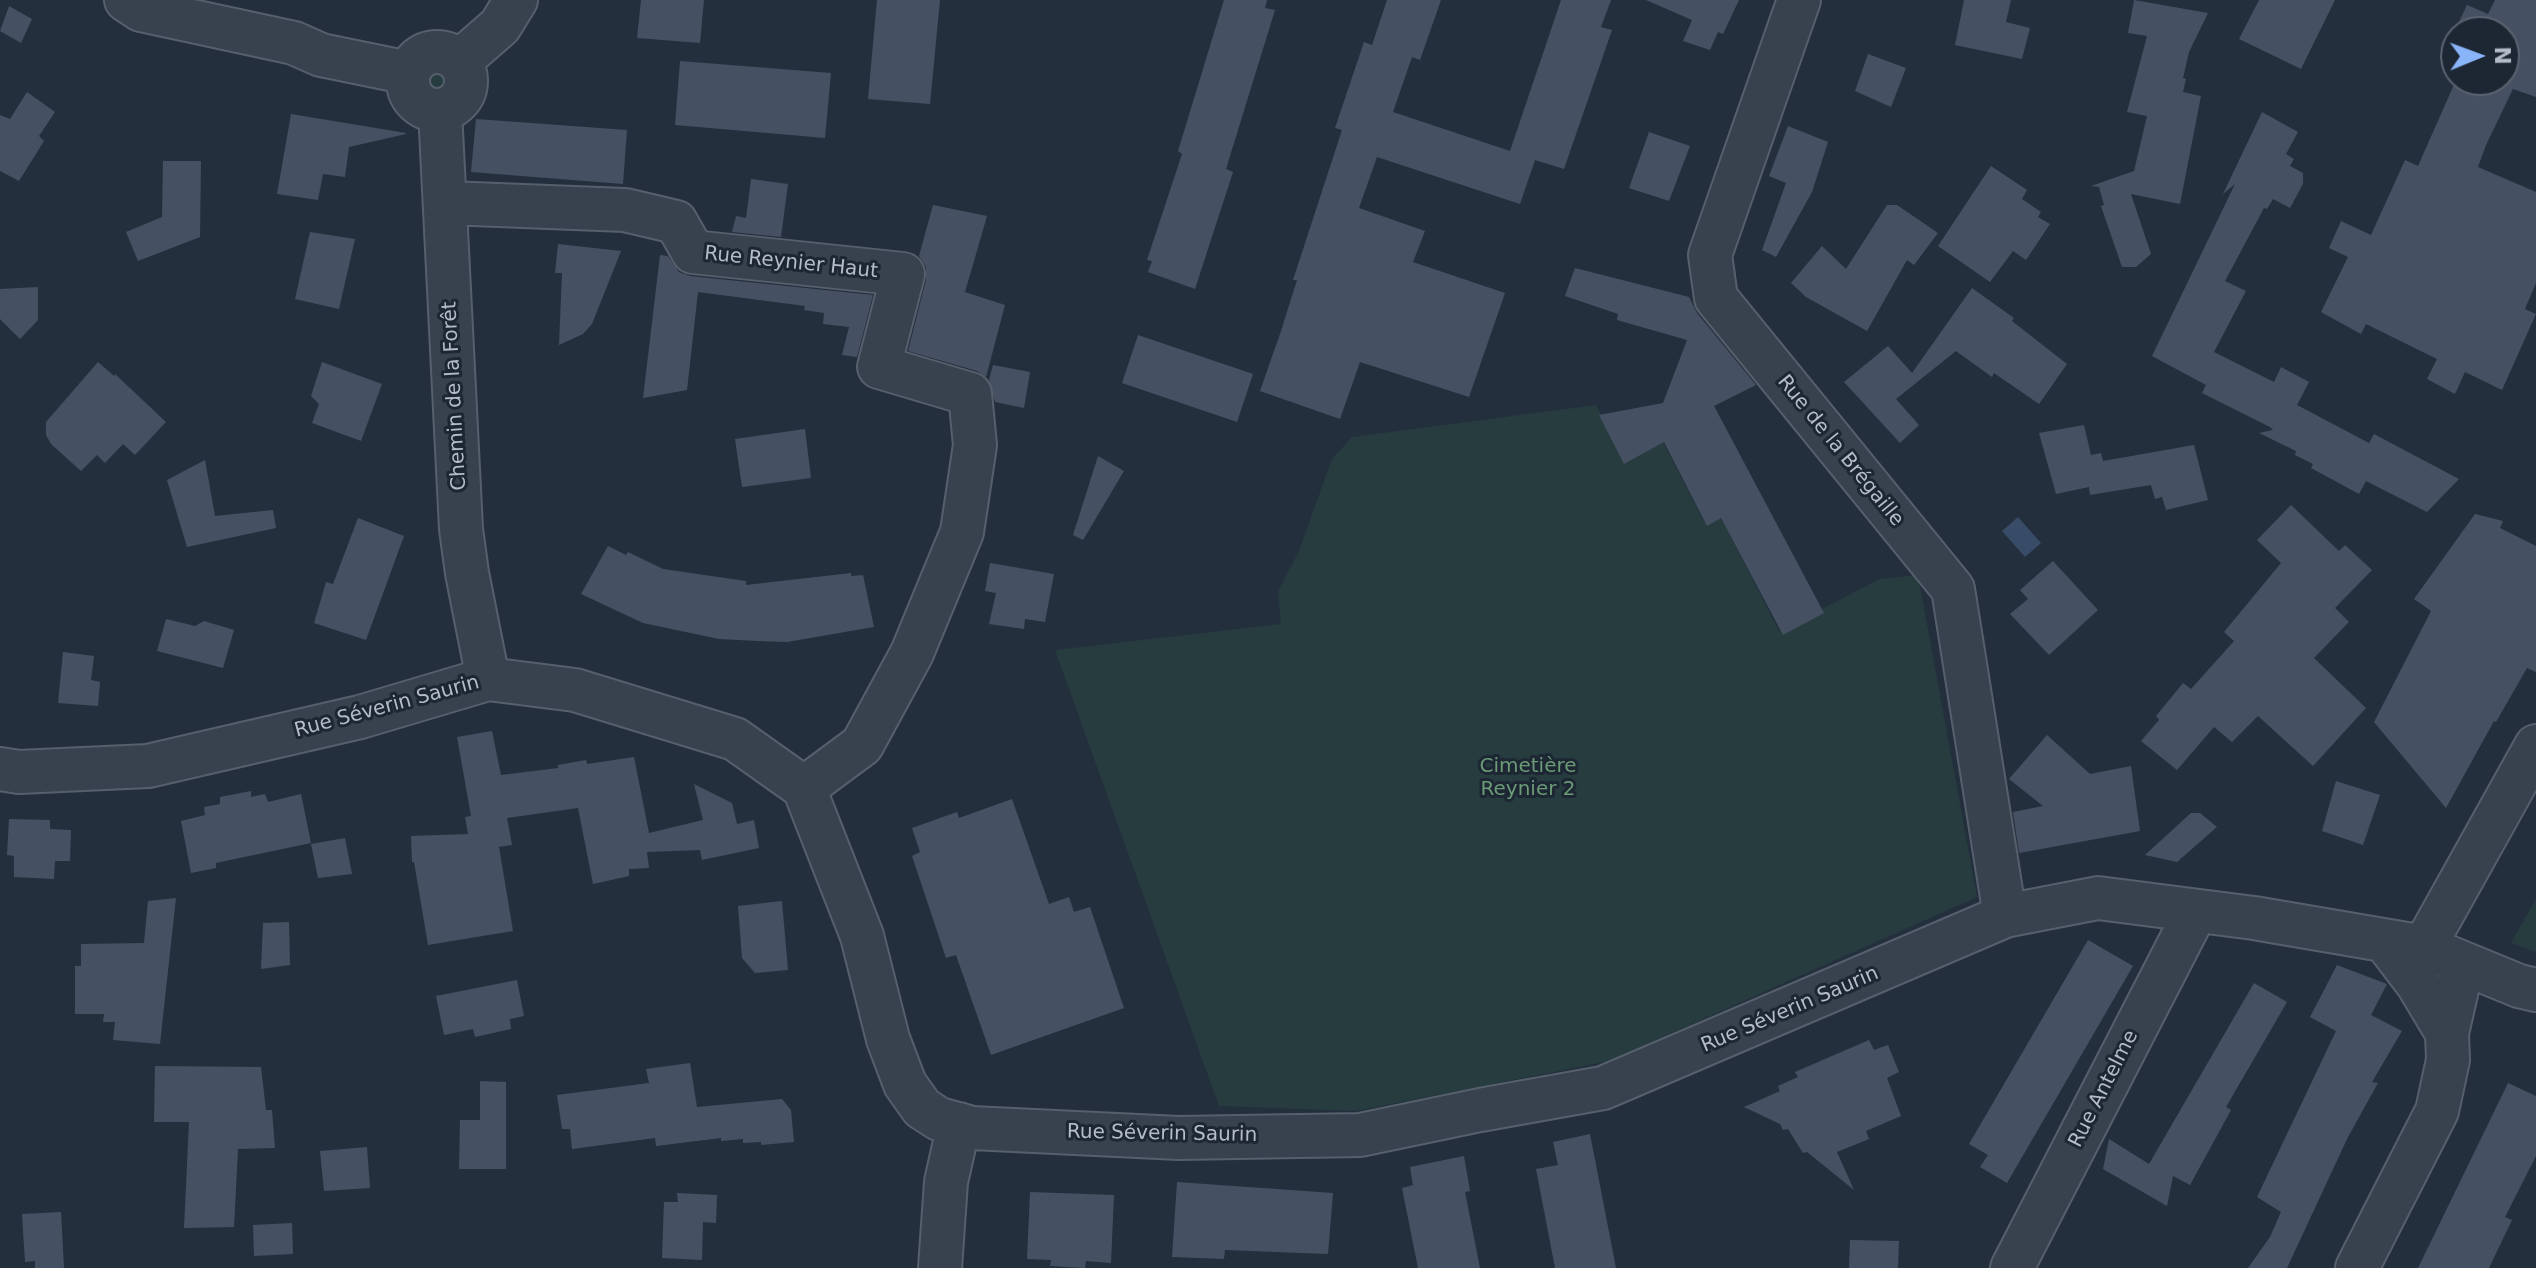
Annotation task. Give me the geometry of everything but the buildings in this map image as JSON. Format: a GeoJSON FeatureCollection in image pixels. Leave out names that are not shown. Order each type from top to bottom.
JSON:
{"type":"FeatureCollection","features":[{"type":"Feature","properties":{"kind":"street"},"geometry":{"type":"LineString","coordinates":[[126,0],[141,10],[294,43],[321,55],[409,73]]}},
{"type":"Feature","properties":{"kind":"street"},"geometry":{"type":"LineString","coordinates":[[460,61],[500,26],[516,0]]}},
{"type":"Feature","properties":{"kind":"street","name":"Rue de la Brégaille"},"geometry":{"type":"LineString","coordinates":[[1799,0],[1710,255],[1716,298],[1953,589],[2005,916]]}},
{"type":"Feature","properties":{"kind":"street"},"geometry":{"type":"LineString","coordinates":[[437,51],[450,53],[460,61],[467,78],[463,96],[457,103],[440,110],[422,106],[415,100],[408,82],[415,62],[425,54],[437,51]]}},
{"type":"Feature","properties":{"kind":"street","name":"Chemin de la Forêt"},"geometry":{"type":"LineString","coordinates":[[440,110],[461,529],[488,679]]}},
{"type":"Feature","properties":{"kind":"street","name":"Rue Reynier Haut"},"geometry":{"type":"LineString","coordinates":[[447,203],[625,210],[676,222],[693,252],[903,274],[879,367],[970,394],[975,445],[962,532],[912,653],[862,745],[804,788]]}},
{"type":"Feature","properties":{"kind":"street","name":"Rue Séverin Saurin"},"geometry":{"type":"LineString","coordinates":[[0,769],[19,772],[148,766],[360,717],[488,679],[575,690],[735,739],[804,788],[862,936],[888,1039],[905,1084],[922,1108],[939,1119],[972,1128],[1179,1138],[1360,1135],[1603,1088],[2005,916],[2098,898],[2254,918],[2404,944],[2536,990]]}},
{"type":"Feature","properties":{"kind":"street"},"geometry":{"type":"LineString","coordinates":[[2447,1033],[2417,983],[2404,944],[2536,746]]}},
{"type":"Feature","properties":{"kind":"street","name":"Rue Antelme"},"geometry":{"type":"LineString","coordinates":[[2012,1268],[2196,911]]}},
{"type":"Feature","properties":{"kind":"street"},"geometry":{"type":"LineString","coordinates":[[2357,1268],[2437,1111],[2448,1060],[2447,1033],[2463,963]]}},
{"type":"Feature","properties":{"kind":"street"},"geometry":{"type":"LineString","coordinates":[[940,1268],[946,1182],[959,1124]]}},
{"type":"Feature","properties":{"kind":"green space"},"geometry":{"type":"Polygon","coordinates":[[[437,51],[450,53],[467,78],[463,96],[457,103],[422,106],[410,92],[415,62],[425,54],[437,51]]]}},
{"type":"Feature","properties":{"kind":"green space","name":"Cimetière Reynier 2"},"geometry":{"type":"Polygon","coordinates":[[[1596,405],[1622,459],[1661,438],[1704,522],[1719,514],[1779,631],[1880,579],[1918,575],[1977,897],[1609,1061],[1356,1111],[1219,1106],[1055,650],[1281,624],[1278,592],[1299,551],[1332,459],[1352,437],[1596,405]]]}},
{"type":"Feature","properties":{"kind":"green space"},"geometry":{"type":"Polygon","coordinates":[[[2536,899],[2536,952],[2511,943],[2536,899]]]}},
{"type":"Feature","properties":{"kind":"water"},"geometry":{"type":"Polygon","coordinates":[[[2018,517],[2041,543],[2025,557],[2002,531],[2018,517]]]}}]}
